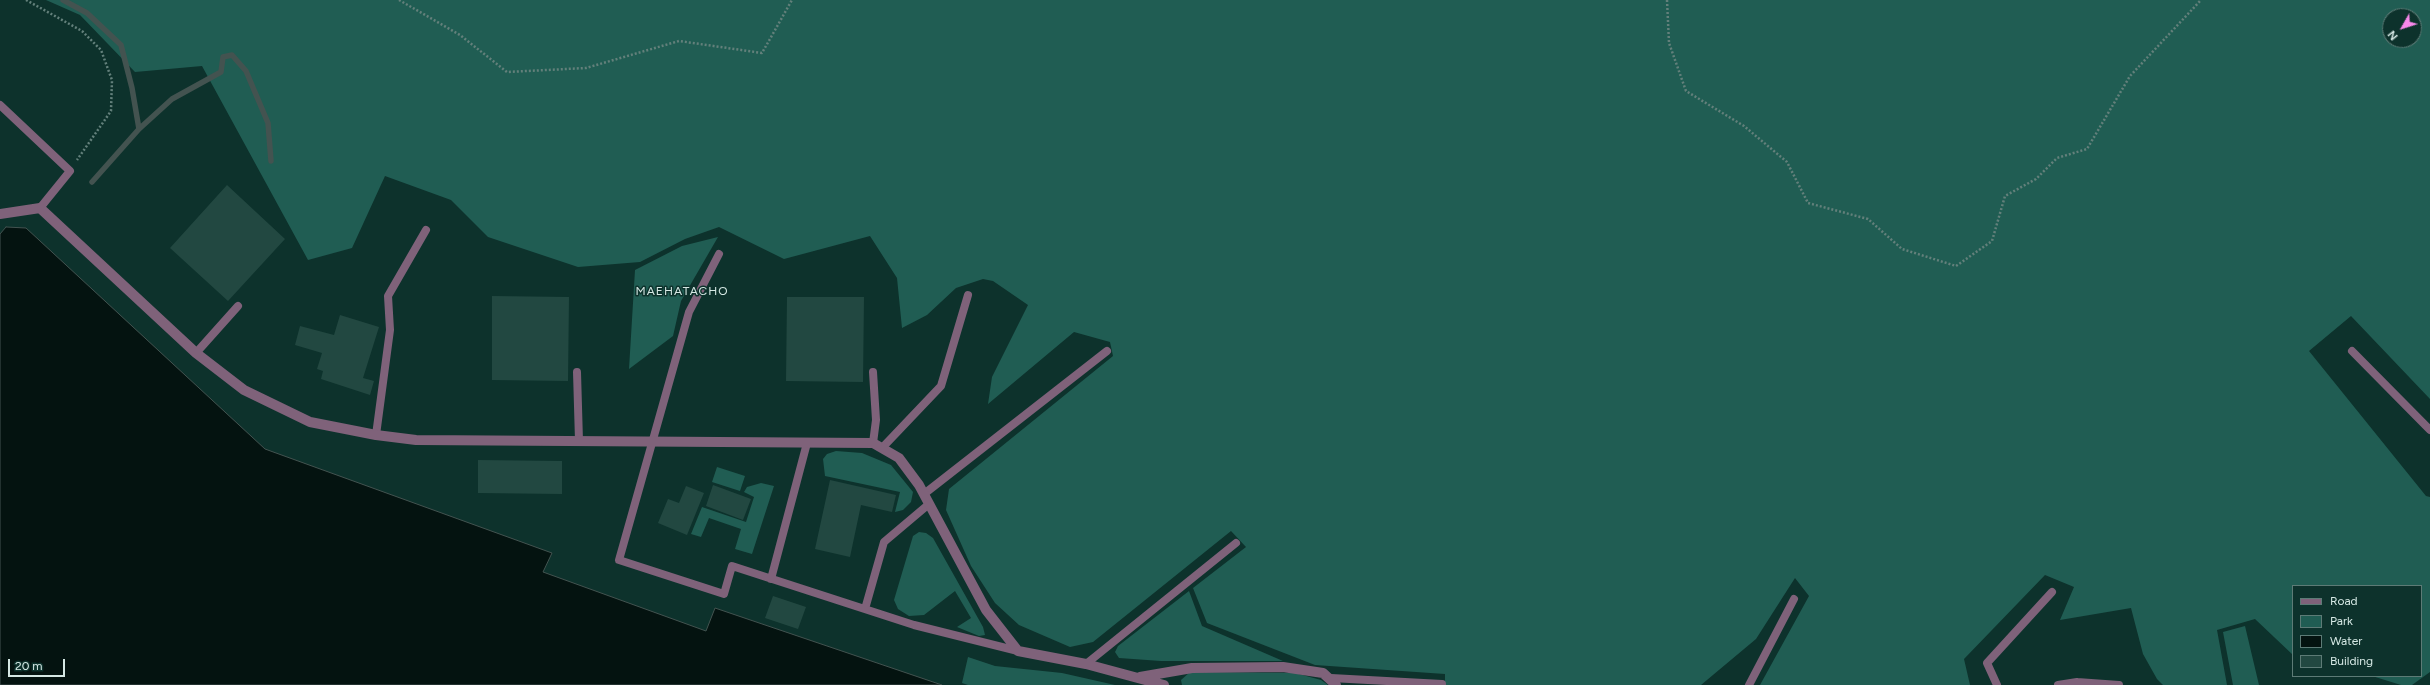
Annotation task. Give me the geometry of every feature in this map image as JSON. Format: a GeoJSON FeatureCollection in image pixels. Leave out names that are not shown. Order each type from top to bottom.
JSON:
{"type":"FeatureCollection","features":[{"type":"Feature","properties":{"kind":"street"},"geometry":{"type":"LineString","coordinates":[[0,214],[40,208],[196,353],[244,390],[310,422],[376,435],[416,440],[873,443],[899,458],[930,504],[986,610],[1018,651],[1086,664],[1164,685]]}},
{"type":"Feature","properties":{"kind":"street"},"geometry":{"type":"LineString","coordinates":[[1138,678],[1192,668],[1283,668],[1323,673],[1333,682]]}},
{"type":"Feature","properties":{"kind":"lane"},"geometry":{"type":"LineString","coordinates":[[0,105],[70,171],[40,208]]}},
{"type":"Feature","properties":{"kind":"lane"},"geometry":{"type":"LineString","coordinates":[[376,435],[390,330],[388,296],[426,230]]}},
{"type":"Feature","properties":{"kind":"lane"},"geometry":{"type":"LineString","coordinates":[[719,254],[689,312],[650,442],[619,560],[724,594],[732,566],[914,625],[1018,651]]}},
{"type":"Feature","properties":{"kind":"lane"},"geometry":{"type":"LineString","coordinates":[[882,448],[941,386],[968,295]]}},
{"type":"Feature","properties":{"kind":"lane"},"geometry":{"type":"LineString","coordinates":[[196,353],[238,306]]}},
{"type":"Feature","properties":{"kind":"lane"},"geometry":{"type":"LineString","coordinates":[[924,494],[1106,351]]}},
{"type":"Feature","properties":{"kind":"lane"},"geometry":{"type":"LineString","coordinates":[[2352,351],[2430,430]]}},
{"type":"Feature","properties":{"kind":"lane"},"geometry":{"type":"LineString","coordinates":[[577,372],[580,441]]}},
{"type":"Feature","properties":{"kind":"lane"},"geometry":{"type":"LineString","coordinates":[[873,372],[876,420],[873,443]]}},
{"type":"Feature","properties":{"kind":"lane"},"geometry":{"type":"LineString","coordinates":[[771,579],[807,443]]}},
{"type":"Feature","properties":{"kind":"lane"},"geometry":{"type":"LineString","coordinates":[[865,609],[884,542],[930,504]]}},
{"type":"Feature","properties":{"kind":"lane"},"geometry":{"type":"LineString","coordinates":[[1086,664],[1236,543]]}},
{"type":"Feature","properties":{"kind":"lane"},"geometry":{"type":"LineString","coordinates":[[1997,685],[1987,663],[2052,592]]}},
{"type":"Feature","properties":{"kind":"lane"},"geometry":{"type":"LineString","coordinates":[[1749,685],[1794,599]]}},
{"type":"Feature","properties":{"kind":"lane"},"geometry":{"type":"LineString","coordinates":[[1333,682],[1442,684]]}},
{"type":"Feature","properties":{"kind":"lane"},"geometry":{"type":"LineString","coordinates":[[2058,685],[2077,683],[2119,685]]}},
{"type":"Feature","properties":{"kind":"path"},"geometry":{"type":"LineString","coordinates":[[26,0],[82,31],[101,50],[112,80],[111,111],[70,171]]}},
{"type":"Feature","properties":{"kind":"path"},"geometry":{"type":"LineString","coordinates":[[399,0],[460,35],[507,72],[586,68],[679,41],[762,53],[792,0]]}},
{"type":"Feature","properties":{"kind":"path"},"geometry":{"type":"LineString","coordinates":[[1667,0],[1669,43],[1686,91],[1744,126],[1787,162],[1808,203],[1868,219],[1902,249],[1956,266],[1992,241],[2005,196],[2036,179],[2057,158],[2087,149],[2130,76],[2201,0]]}},
{"type":"Feature","properties":{"kind":"green space"},"geometry":{"type":"Polygon","coordinates":[[[46,0],[2430,0],[2430,399],[2351,316],[2309,351],[2426,496],[2430,497],[2430,672],[2412,685],[2401,685],[2375,677],[2422,677],[2422,585],[2292,585],[2292,654],[2255,619],[2217,630],[2227,685],[2163,685],[2157,679],[2143,654],[2131,608],[2060,620],[2074,587],[2045,575],[1964,659],[1970,685],[1760,685],[1809,596],[1795,578],[1756,639],[1701,685],[1445,685],[1445,674],[1315,665],[1207,623],[1193,588],[1246,547],[1231,531],[1093,642],[1070,647],[1019,625],[995,603],[971,566],[946,510],[949,489],[1113,356],[1110,342],[1074,332],[988,404],[992,377],[1028,305],[993,281],[983,279],[956,288],[927,315],[902,328],[897,278],[870,236],[784,259],[719,227],[685,239],[640,262],[578,267],[488,237],[451,200],[385,176],[352,248],[308,260],[202,66],[135,72],[80,15],[46,0]]]}},
{"type":"Feature","properties":{"kind":"green space"},"geometry":{"type":"Polygon","coordinates":[[[718,237],[681,301],[673,336],[629,369],[635,270],[682,246],[718,237]]]}},
{"type":"Feature","properties":{"kind":"green space"},"geometry":{"type":"Polygon","coordinates":[[[836,451],[862,453],[891,465],[913,492],[911,502],[903,510],[895,512],[900,492],[825,476],[823,459],[827,454],[836,451]]]}},
{"type":"Feature","properties":{"kind":"green space"},"geometry":{"type":"Polygon","coordinates":[[[717,467],[745,476],[740,491],[712,482],[717,467]]]}},
{"type":"Feature","properties":{"kind":"green space"},"geometry":{"type":"Polygon","coordinates":[[[761,483],[774,486],[752,554],[735,549],[741,529],[709,518],[701,537],[691,534],[702,507],[746,522],[754,497],[744,492],[747,487],[761,483]]]}},
{"type":"Feature","properties":{"kind":"green space"},"geometry":{"type":"Polygon","coordinates":[[[919,532],[926,533],[933,538],[983,627],[985,635],[979,636],[957,627],[971,618],[955,591],[924,615],[909,616],[898,609],[894,600],[913,536],[919,532]]]}},
{"type":"Feature","properties":{"kind":"green space"},"geometry":{"type":"Polygon","coordinates":[[[1189,591],[1202,626],[1283,661],[1161,661],[1119,658],[1115,652],[1118,646],[1189,591]]]}},
{"type":"Feature","properties":{"kind":"green space"},"geometry":{"type":"Polygon","coordinates":[[[2245,626],[2259,685],[2233,685],[2223,632],[2245,626]]]}},
{"type":"Feature","properties":{"kind":"green space"},"geometry":{"type":"Polygon","coordinates":[[[968,657],[995,666],[1062,673],[1115,685],[968,685],[962,683],[968,657]]]}},
{"type":"Feature","properties":{"kind":"green space"},"geometry":{"type":"Polygon","coordinates":[[[1190,672],[1295,673],[1321,680],[1328,685],[1182,685],[1181,680],[1190,672]]]}},
{"type":"Feature","properties":{"kind":"water"},"geometry":{"type":"Polygon","coordinates":[[[6,227],[26,228],[265,449],[552,553],[543,572],[706,631],[715,608],[942,685],[0,685],[0,234],[6,227]]]}},
{"type":"Feature","properties":{"kind":"building"},"geometry":{"type":"Polygon","coordinates":[[[227,185],[285,239],[228,301],[170,248],[227,185]]]}},
{"type":"Feature","properties":{"kind":"building"},"geometry":{"type":"Polygon","coordinates":[[[492,296],[569,297],[568,381],[492,380],[492,296]]]}},
{"type":"Feature","properties":{"kind":"building"},"geometry":{"type":"Polygon","coordinates":[[[787,297],[864,297],[863,382],[786,381],[787,297]]]}},
{"type":"Feature","properties":{"kind":"building"},"geometry":{"type":"Polygon","coordinates":[[[340,315],[379,327],[363,378],[374,381],[370,395],[321,379],[323,371],[317,369],[322,353],[295,345],[300,326],[334,335],[340,315]]]}},
{"type":"Feature","properties":{"kind":"building"},"geometry":{"type":"Polygon","coordinates":[[[478,460],[562,461],[562,494],[478,493],[478,460]]]}},
{"type":"Feature","properties":{"kind":"building"},"geometry":{"type":"Polygon","coordinates":[[[830,480],[896,495],[892,512],[861,505],[850,557],[815,549],[830,480]]]}},
{"type":"Feature","properties":{"kind":"building"},"geometry":{"type":"Polygon","coordinates":[[[713,485],[751,499],[743,520],[706,506],[713,485]]]}},
{"type":"Feature","properties":{"kind":"building"},"geometry":{"type":"Polygon","coordinates":[[[686,486],[704,493],[687,535],[658,523],[668,499],[679,503],[686,486]]]}},
{"type":"Feature","properties":{"kind":"building"},"geometry":{"type":"Polygon","coordinates":[[[773,596],[806,607],[798,629],[765,618],[773,596]]]}},
{"type":"Feature","properties":{"kind":"waterway"},"geometry":{"type":"LineString","coordinates":[[63,0],[87,13],[121,45],[132,88],[139,129],[92,182]]}},
{"type":"Feature","properties":{"kind":"waterway"},"geometry":{"type":"LineString","coordinates":[[139,129],[172,99],[221,72],[223,57],[232,55],[246,71],[268,123],[271,161]]}},
{"type":"Feature","properties":{"kind":"district","name":"MAEHATACHO"},"geometry":{"type":"Point","coordinates":[682,291]}}]}
